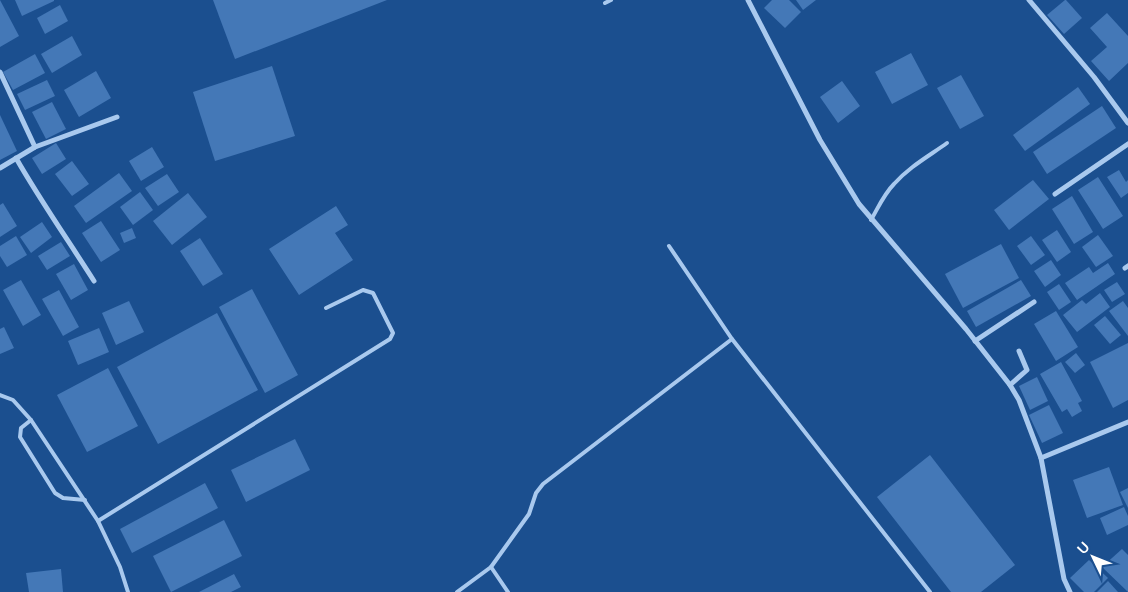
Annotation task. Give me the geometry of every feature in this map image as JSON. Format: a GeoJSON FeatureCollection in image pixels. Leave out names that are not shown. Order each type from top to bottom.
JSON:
{"type":"FeatureCollection","features":[{"type":"Feature","properties":{"kind":"street"},"geometry":{"type":"LineString","coordinates":[[748,0],[838,173],[871,220],[976,341],[1010,385],[1018,400],[1041,458],[1064,579],[1070,592]]}},
{"type":"Feature","properties":{"kind":"street"},"geometry":{"type":"LineString","coordinates":[[1029,0],[1094,77],[1128,123]]}},
{"type":"Feature","properties":{"kind":"street"},"geometry":{"type":"LineString","coordinates":[[0,72],[35,147]]}},
{"type":"Feature","properties":{"kind":"street"},"geometry":{"type":"LineString","coordinates":[[0,168],[35,147],[117,116]]}},
{"type":"Feature","properties":{"kind":"street"},"geometry":{"type":"LineString","coordinates":[[1055,194],[1128,144]]}},
{"type":"Feature","properties":{"kind":"street"},"geometry":{"type":"LineString","coordinates":[[16,158],[36,194],[67,237],[94,281]]}},
{"type":"Feature","properties":{"kind":"street"},"geometry":{"type":"LineString","coordinates":[[976,341],[1034,302]]}},
{"type":"Feature","properties":{"kind":"street"},"geometry":{"type":"LineString","coordinates":[[1010,385],[1027,370],[1019,351]]}},
{"type":"Feature","properties":{"kind":"street"},"geometry":{"type":"LineString","coordinates":[[1041,458],[1128,422]]}},
{"type":"Feature","properties":{"kind":"lane"},"geometry":{"type":"LineString","coordinates":[[605,3],[611,0]]}},
{"type":"Feature","properties":{"kind":"lane"},"geometry":{"type":"LineString","coordinates":[[871,220],[894,183],[914,166],[947,143]]}},
{"type":"Feature","properties":{"kind":"lane"},"geometry":{"type":"LineString","coordinates":[[669,246],[732,338],[930,592]]}},
{"type":"Feature","properties":{"kind":"lane"},"geometry":{"type":"LineString","coordinates":[[98,521],[392,337],[393,332],[373,293],[363,290],[326,308]]}},
{"type":"Feature","properties":{"kind":"lane"},"geometry":{"type":"LineString","coordinates":[[457,592],[491,567],[529,514],[536,493],[543,484],[732,338]]}},
{"type":"Feature","properties":{"kind":"lane"},"geometry":{"type":"LineString","coordinates":[[0,394],[13,400],[31,420],[85,500],[98,521],[120,567],[128,592]]}},
{"type":"Feature","properties":{"kind":"lane"},"geometry":{"type":"LineString","coordinates":[[31,420],[21,428],[20,437],[55,493],[63,498],[85,500]]}},
{"type":"Feature","properties":{"kind":"lane"},"geometry":{"type":"LineString","coordinates":[[491,567],[508,592]]}},
{"type":"Feature","properties":{"kind":"building"},"geometry":{"type":"Polygon","coordinates":[[[0,0],[19,36],[0,47],[0,0]]]}},
{"type":"Feature","properties":{"kind":"building"},"geometry":{"type":"Polygon","coordinates":[[[15,0],[54,0],[54,1],[22,16],[15,0]]]}},
{"type":"Feature","properties":{"kind":"building"},"geometry":{"type":"Polygon","coordinates":[[[213,0],[387,0],[235,59],[213,0]]]}},
{"type":"Feature","properties":{"kind":"building"},"geometry":{"type":"Polygon","coordinates":[[[772,0],[789,0],[801,12],[785,28],[764,8],[772,0]]]}},
{"type":"Feature","properties":{"kind":"building"},"geometry":{"type":"Polygon","coordinates":[[[796,0],[816,0],[803,10],[796,0]]]}},
{"type":"Feature","properties":{"kind":"building"},"geometry":{"type":"Polygon","coordinates":[[[1065,0],[1082,18],[1064,34],[1047,15],[1065,0]]]}},
{"type":"Feature","properties":{"kind":"building"},"geometry":{"type":"Polygon","coordinates":[[[60,5],[68,21],[45,34],[37,18],[60,5]]]}},
{"type":"Feature","properties":{"kind":"building"},"geometry":{"type":"Polygon","coordinates":[[[1107,13],[1128,36],[1128,63],[1109,81],[1091,61],[1107,47],[1090,28],[1107,13]]]}},
{"type":"Feature","properties":{"kind":"building"},"geometry":{"type":"Polygon","coordinates":[[[72,36],[82,55],[52,73],[41,54],[72,36]]]}},
{"type":"Feature","properties":{"kind":"building"},"geometry":{"type":"Polygon","coordinates":[[[911,53],[928,85],[892,104],[875,72],[911,53]]]}},
{"type":"Feature","properties":{"kind":"building"},"geometry":{"type":"Polygon","coordinates":[[[35,54],[45,73],[13,90],[3,72],[35,54]]]}},
{"type":"Feature","properties":{"kind":"building"},"geometry":{"type":"Polygon","coordinates":[[[272,66],[295,136],[215,161],[193,92],[272,66]]]}},
{"type":"Feature","properties":{"kind":"building"},"geometry":{"type":"Polygon","coordinates":[[[96,71],[111,98],[79,117],[64,90],[96,71]]]}},
{"type":"Feature","properties":{"kind":"building"},"geometry":{"type":"Polygon","coordinates":[[[961,75],[984,116],[960,129],[937,88],[961,75]]]}},
{"type":"Feature","properties":{"kind":"building"},"geometry":{"type":"Polygon","coordinates":[[[47,80],[55,96],[25,110],[17,94],[47,80]]]}},
{"type":"Feature","properties":{"kind":"building"},"geometry":{"type":"Polygon","coordinates":[[[842,81],[860,106],[838,123],[820,97],[842,81]]]}},
{"type":"Feature","properties":{"kind":"building"},"geometry":{"type":"Polygon","coordinates":[[[1078,87],[1090,104],[1025,151],[1013,135],[1078,87]]]}},
{"type":"Feature","properties":{"kind":"building"},"geometry":{"type":"Polygon","coordinates":[[[52,102],[66,129],[46,139],[32,112],[52,102]]]}},
{"type":"Feature","properties":{"kind":"building"},"geometry":{"type":"Polygon","coordinates":[[[1102,106],[1116,128],[1047,174],[1033,152],[1102,106]]]}},
{"type":"Feature","properties":{"kind":"building"},"geometry":{"type":"Polygon","coordinates":[[[0,115],[17,151],[0,160],[0,115]]]}},
{"type":"Feature","properties":{"kind":"building"},"geometry":{"type":"Polygon","coordinates":[[[56,143],[66,159],[42,174],[32,158],[56,143]]]}},
{"type":"Feature","properties":{"kind":"building"},"geometry":{"type":"Polygon","coordinates":[[[152,147],[164,167],[141,181],[129,161],[152,147]]]}},
{"type":"Feature","properties":{"kind":"building"},"geometry":{"type":"Polygon","coordinates":[[[72,161],[89,184],[72,196],[55,174],[72,161]]]}},
{"type":"Feature","properties":{"kind":"building"},"geometry":{"type":"Polygon","coordinates":[[[1119,170],[1126,182],[1128,180],[1128,193],[1121,198],[1107,177],[1119,170]]]}},
{"type":"Feature","properties":{"kind":"building"},"geometry":{"type":"Polygon","coordinates":[[[119,173],[132,191],[86,223],[74,206],[119,173]]]}},
{"type":"Feature","properties":{"kind":"building"},"geometry":{"type":"Polygon","coordinates":[[[167,174],[179,192],[158,206],[145,188],[167,174]]]}},
{"type":"Feature","properties":{"kind":"building"},"geometry":{"type":"Polygon","coordinates":[[[1098,177],[1123,216],[1103,229],[1078,190],[1098,177]]]}},
{"type":"Feature","properties":{"kind":"building"},"geometry":{"type":"Polygon","coordinates":[[[1033,180],[1049,199],[1009,230],[994,210],[1033,180]]]}},
{"type":"Feature","properties":{"kind":"building"},"geometry":{"type":"Polygon","coordinates":[[[140,192],[153,210],[133,225],[120,207],[140,192]]]}},
{"type":"Feature","properties":{"kind":"building"},"geometry":{"type":"Polygon","coordinates":[[[188,193],[207,217],[172,245],[153,221],[188,193]]]}},
{"type":"Feature","properties":{"kind":"building"},"geometry":{"type":"Polygon","coordinates":[[[1072,196],[1093,232],[1074,244],[1052,209],[1072,196]]]}},
{"type":"Feature","properties":{"kind":"building"},"geometry":{"type":"Polygon","coordinates":[[[3,203],[17,226],[0,237],[0,205],[3,203]]]}},
{"type":"Feature","properties":{"kind":"building"},"geometry":{"type":"Polygon","coordinates":[[[336,206],[348,225],[335,233],[353,260],[299,295],[269,249],[336,206]]]}},
{"type":"Feature","properties":{"kind":"building"},"geometry":{"type":"Polygon","coordinates":[[[101,221],[120,250],[101,262],[82,233],[101,221]]]}},
{"type":"Feature","properties":{"kind":"building"},"geometry":{"type":"Polygon","coordinates":[[[42,222],[52,237],[31,253],[20,237],[42,222]]]}},
{"type":"Feature","properties":{"kind":"building"},"geometry":{"type":"Polygon","coordinates":[[[132,228],[136,238],[124,243],[120,233],[132,228]]]}},
{"type":"Feature","properties":{"kind":"building"},"geometry":{"type":"Polygon","coordinates":[[[1057,230],[1071,252],[1057,262],[1042,240],[1057,230]]]}},
{"type":"Feature","properties":{"kind":"building"},"geometry":{"type":"Polygon","coordinates":[[[1098,235],[1113,256],[1096,267],[1082,247],[1098,235]]]}},
{"type":"Feature","properties":{"kind":"building"},"geometry":{"type":"Polygon","coordinates":[[[16,236],[27,255],[7,267],[0,256],[0,246],[16,236]]]}},
{"type":"Feature","properties":{"kind":"building"},"geometry":{"type":"Polygon","coordinates":[[[1031,236],[1045,255],[1031,265],[1017,246],[1031,236]]]}},
{"type":"Feature","properties":{"kind":"building"},"geometry":{"type":"Polygon","coordinates":[[[200,238],[223,274],[203,286],[180,251],[200,238]]]}},
{"type":"Feature","properties":{"kind":"building"},"geometry":{"type":"Polygon","coordinates":[[[61,242],[70,256],[47,270],[38,256],[61,242]]]}},
{"type":"Feature","properties":{"kind":"building"},"geometry":{"type":"Polygon","coordinates":[[[1001,244],[1019,278],[963,308],[945,274],[1001,244]]]}},
{"type":"Feature","properties":{"kind":"building"},"geometry":{"type":"Polygon","coordinates":[[[1051,260],[1061,275],[1045,287],[1034,271],[1051,260]]]}},
{"type":"Feature","properties":{"kind":"building"},"geometry":{"type":"Polygon","coordinates":[[[1108,263],[1115,274],[1077,300],[1065,283],[1089,267],[1093,273],[1108,263]]]}},
{"type":"Feature","properties":{"kind":"building"},"geometry":{"type":"Polygon","coordinates":[[[74,264],[88,290],[71,300],[56,274],[74,264]]]}},
{"type":"Feature","properties":{"kind":"building"},"geometry":{"type":"Polygon","coordinates":[[[21,280],[41,315],[23,326],[3,290],[21,280]]]}},
{"type":"Feature","properties":{"kind":"building"},"geometry":{"type":"Polygon","coordinates":[[[1021,280],[1031,296],[976,327],[967,311],[1021,280]]]}},
{"type":"Feature","properties":{"kind":"building"},"geometry":{"type":"Polygon","coordinates":[[[1117,282],[1125,294],[1112,302],[1104,290],[1117,282]]]}},
{"type":"Feature","properties":{"kind":"building"},"geometry":{"type":"Polygon","coordinates":[[[1059,284],[1071,302],[1059,310],[1047,292],[1059,284]]]}},
{"type":"Feature","properties":{"kind":"building"},"geometry":{"type":"Polygon","coordinates":[[[252,289],[298,375],[265,393],[219,307],[252,289]]]}},
{"type":"Feature","properties":{"kind":"building"},"geometry":{"type":"Polygon","coordinates":[[[59,290],[79,327],[63,336],[42,299],[59,290]]]}},
{"type":"Feature","properties":{"kind":"building"},"geometry":{"type":"Polygon","coordinates":[[[1100,293],[1110,307],[1077,332],[1063,315],[1082,300],[1086,304],[1100,293]]]}},
{"type":"Feature","properties":{"kind":"building"},"geometry":{"type":"Polygon","coordinates":[[[129,301],[144,332],[116,345],[102,313],[129,301]]]}},
{"type":"Feature","properties":{"kind":"building"},"geometry":{"type":"Polygon","coordinates":[[[1123,301],[1128,308],[1128,336],[1109,311],[1123,301]]]}},
{"type":"Feature","properties":{"kind":"building"},"geometry":{"type":"Polygon","coordinates":[[[1056,311],[1078,347],[1056,361],[1034,324],[1056,311]]]}},
{"type":"Feature","properties":{"kind":"building"},"geometry":{"type":"Polygon","coordinates":[[[217,313],[258,390],[158,444],[117,367],[217,313]]]}},
{"type":"Feature","properties":{"kind":"building"},"geometry":{"type":"Polygon","coordinates":[[[1105,316],[1121,335],[1110,344],[1094,325],[1105,316]]]}},
{"type":"Feature","properties":{"kind":"building"},"geometry":{"type":"Polygon","coordinates":[[[4,327],[14,348],[0,354],[0,329],[4,327]]]}},
{"type":"Feature","properties":{"kind":"building"},"geometry":{"type":"Polygon","coordinates":[[[99,328],[109,352],[78,365],[68,341],[99,328]]]}},
{"type":"Feature","properties":{"kind":"building"},"geometry":{"type":"Polygon","coordinates":[[[1128,343],[1128,400],[1113,408],[1090,362],[1128,343]]]}},
{"type":"Feature","properties":{"kind":"building"},"geometry":{"type":"Polygon","coordinates":[[[1076,353],[1085,365],[1075,373],[1065,362],[1076,353]]]}},
{"type":"Feature","properties":{"kind":"building"},"geometry":{"type":"Polygon","coordinates":[[[1061,362],[1082,401],[1078,403],[1082,411],[1072,417],[1067,409],[1062,412],[1040,374],[1061,362]]]}},
{"type":"Feature","properties":{"kind":"building"},"geometry":{"type":"Polygon","coordinates":[[[108,368],[138,426],[87,452],[57,395],[108,368]]]}},
{"type":"Feature","properties":{"kind":"building"},"geometry":{"type":"Polygon","coordinates":[[[1037,377],[1048,401],[1030,410],[1019,386],[1037,377]]]}},
{"type":"Feature","properties":{"kind":"building"},"geometry":{"type":"Polygon","coordinates":[[[1049,405],[1063,433],[1042,443],[1029,415],[1049,405]]]}},
{"type":"Feature","properties":{"kind":"building"},"geometry":{"type":"Polygon","coordinates":[[[295,439],[310,470],[246,502],[231,470],[295,439]]]}},
{"type":"Feature","properties":{"kind":"building"},"geometry":{"type":"Polygon","coordinates":[[[930,455],[1015,565],[981,592],[951,592],[877,497],[930,455]]]}},
{"type":"Feature","properties":{"kind":"building"},"geometry":{"type":"Polygon","coordinates":[[[1109,467],[1123,505],[1087,518],[1073,480],[1109,467]]]}},
{"type":"Feature","properties":{"kind":"building"},"geometry":{"type":"Polygon","coordinates":[[[205,483],[218,508],[132,553],[120,529],[205,483]]]}},
{"type":"Feature","properties":{"kind":"building"},"geometry":{"type":"Polygon","coordinates":[[[1128,488],[1128,508],[1120,492],[1128,488]]]}},
{"type":"Feature","properties":{"kind":"building"},"geometry":{"type":"Polygon","coordinates":[[[1124,507],[1128,516],[1128,525],[1107,535],[1100,518],[1124,507]]]}},
{"type":"Feature","properties":{"kind":"building"},"geometry":{"type":"Polygon","coordinates":[[[224,520],[242,556],[171,592],[153,556],[224,520]]]}},
{"type":"Feature","properties":{"kind":"building"},"geometry":{"type":"Polygon","coordinates":[[[1122,549],[1128,555],[1128,592],[1102,567],[1122,549]]]}},
{"type":"Feature","properties":{"kind":"building"},"geometry":{"type":"Polygon","coordinates":[[[1089,560],[1108,578],[1094,592],[1084,592],[1070,578],[1089,560]]]}},
{"type":"Feature","properties":{"kind":"building"},"geometry":{"type":"Polygon","coordinates":[[[61,569],[63,592],[29,592],[26,573],[61,569]]]}},
{"type":"Feature","properties":{"kind":"building"},"geometry":{"type":"Polygon","coordinates":[[[234,574],[241,587],[231,592],[199,592],[234,574]]]}},
{"type":"Feature","properties":{"kind":"building"},"geometry":{"type":"Polygon","coordinates":[[[1108,581],[1118,592],[1097,592],[1108,581]]]}}]}
